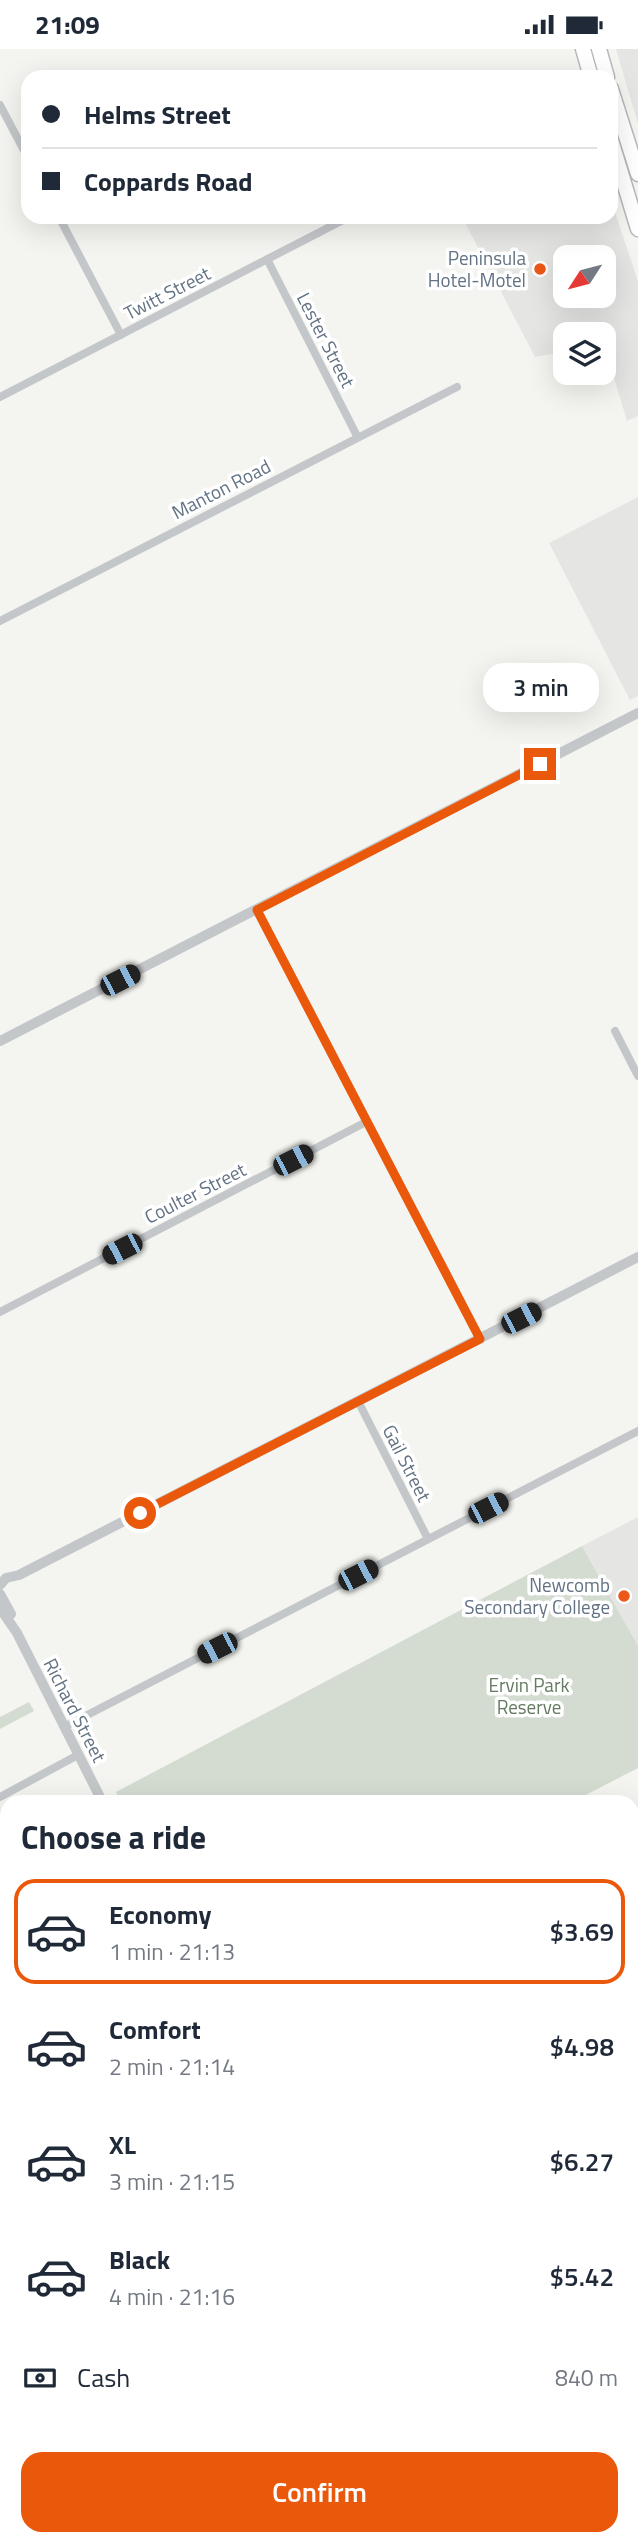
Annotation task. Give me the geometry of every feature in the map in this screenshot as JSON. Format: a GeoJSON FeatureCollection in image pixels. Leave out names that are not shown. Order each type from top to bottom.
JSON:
{"type":"FeatureCollection","features":[{"type":"Feature","properties":{"kind":"highway"},"geometry":{"type":"LineString","coordinates":[[583,49],[589,70]]}},
{"type":"Feature","properties":{"kind":"highway"},"geometry":{"type":"LineString","coordinates":[[599,49],[605,70]]}},
{"type":"Feature","properties":{"kind":"highway"},"geometry":{"type":"LineString","coordinates":[[618,111],[638,174]]}},
{"type":"Feature","properties":{"kind":"highway"},"geometry":{"type":"LineString","coordinates":[[618,164],[638,229]]}},
{"type":"Feature","properties":{"kind":"street"},"geometry":{"type":"LineString","coordinates":[[0,105],[21,145]]}},
{"type":"Feature","properties":{"kind":"street"},"geometry":{"type":"LineString","coordinates":[[63,224],[121,335]]}},
{"type":"Feature","properties":{"kind":"street","name":"Twitt Street"},"geometry":{"type":"LineString","coordinates":[[0,397],[335,224]]}},
{"type":"Feature","properties":{"kind":"street","name":"Lester Street"},"geometry":{"type":"LineString","coordinates":[[267,259],[357,436]]}},
{"type":"Feature","properties":{"kind":"street","name":"Manton Road"},"geometry":{"type":"LineString","coordinates":[[0,621],[457,387]]}},
{"type":"Feature","properties":{"kind":"street"},"geometry":{"type":"LineString","coordinates":[[2,1037],[257,910],[638,713]]}},
{"type":"Feature","properties":{"kind":"street"},"geometry":{"type":"LineString","coordinates":[[257,910],[480,1339]]}},
{"type":"Feature","properties":{"kind":"street"},"geometry":{"type":"LineString","coordinates":[[615,1031],[638,1076]]}},
{"type":"Feature","properties":{"kind":"street","name":"Coulter Street"},"geometry":{"type":"LineString","coordinates":[[0,1312],[366,1122]]}},
{"type":"Feature","properties":{"kind":"street"},"geometry":{"type":"LineString","coordinates":[[0,1596],[19,1575],[638,1257]]}},
{"type":"Feature","properties":{"kind":"street","name":"Gail Street"},"geometry":{"type":"LineString","coordinates":[[358,1401],[428,1539]]}},
{"type":"Feature","properties":{"kind":"street"},"geometry":{"type":"LineString","coordinates":[[64,1727],[638,1431]]}},
{"type":"Feature","properties":{"kind":"street","name":"Richard Street"},"geometry":{"type":"LineString","coordinates":[[0,1596],[99,1795]]}},
{"type":"Feature","properties":{"kind":"street"},"geometry":{"type":"LineString","coordinates":[[4,1795],[78,1755]]}},
{"type":"Feature","properties":{"kind":"shaded area"},"geometry":{"type":"Polygon","coordinates":[[[616,49],[638,49],[638,124],[616,49]]]}},
{"type":"Feature","properties":{"kind":"shaded area"},"geometry":{"type":"Polygon","coordinates":[[[618,221],[638,281],[638,416],[627,421],[616,385],[616,322],[553,322],[553,354],[535,357],[466,224],[618,224],[618,221]]]}},
{"type":"Feature","properties":{"kind":"shaded area"},"geometry":{"type":"Polygon","coordinates":[[[638,497],[638,696],[630,700],[549,543],[638,497]]]}},
{"type":"Feature","properties":{"kind":"shaded area","name":"Newcomb Secondary College"},"geometry":{"type":"Polygon","coordinates":[[[638,1517],[638,1646],[582,1546],[638,1517]]]}},
{"type":"Feature","properties":{"kind":"green space","name":"Ervin Park Reserve"},"geometry":{"type":"Polygon","coordinates":[[[582,1546],[638,1646],[638,1768],[586,1795],[118,1795],[116,1792],[582,1546]]]}},
{"type":"Feature","properties":{"kind":"green space"},"geometry":{"type":"Polygon","coordinates":[[[29,1702],[34,1711],[0,1729],[0,1717],[29,1702]]]}},
{"type":"Feature","properties":{"kind":"place","name":"Peninsula Hotel-Motel"},"geometry":{"type":"Point","coordinates":[540,269]}},
{"type":"Feature","properties":{"kind":"place","name":"Newcomb Secondary College"},"geometry":{"type":"Point","coordinates":[624,1596]}},
{"type":"Feature","properties":{"kind":"route"},"geometry":{"type":"LineString","coordinates":[[140,1513],[480,1339],[257,910],[540,764]]}}]}
